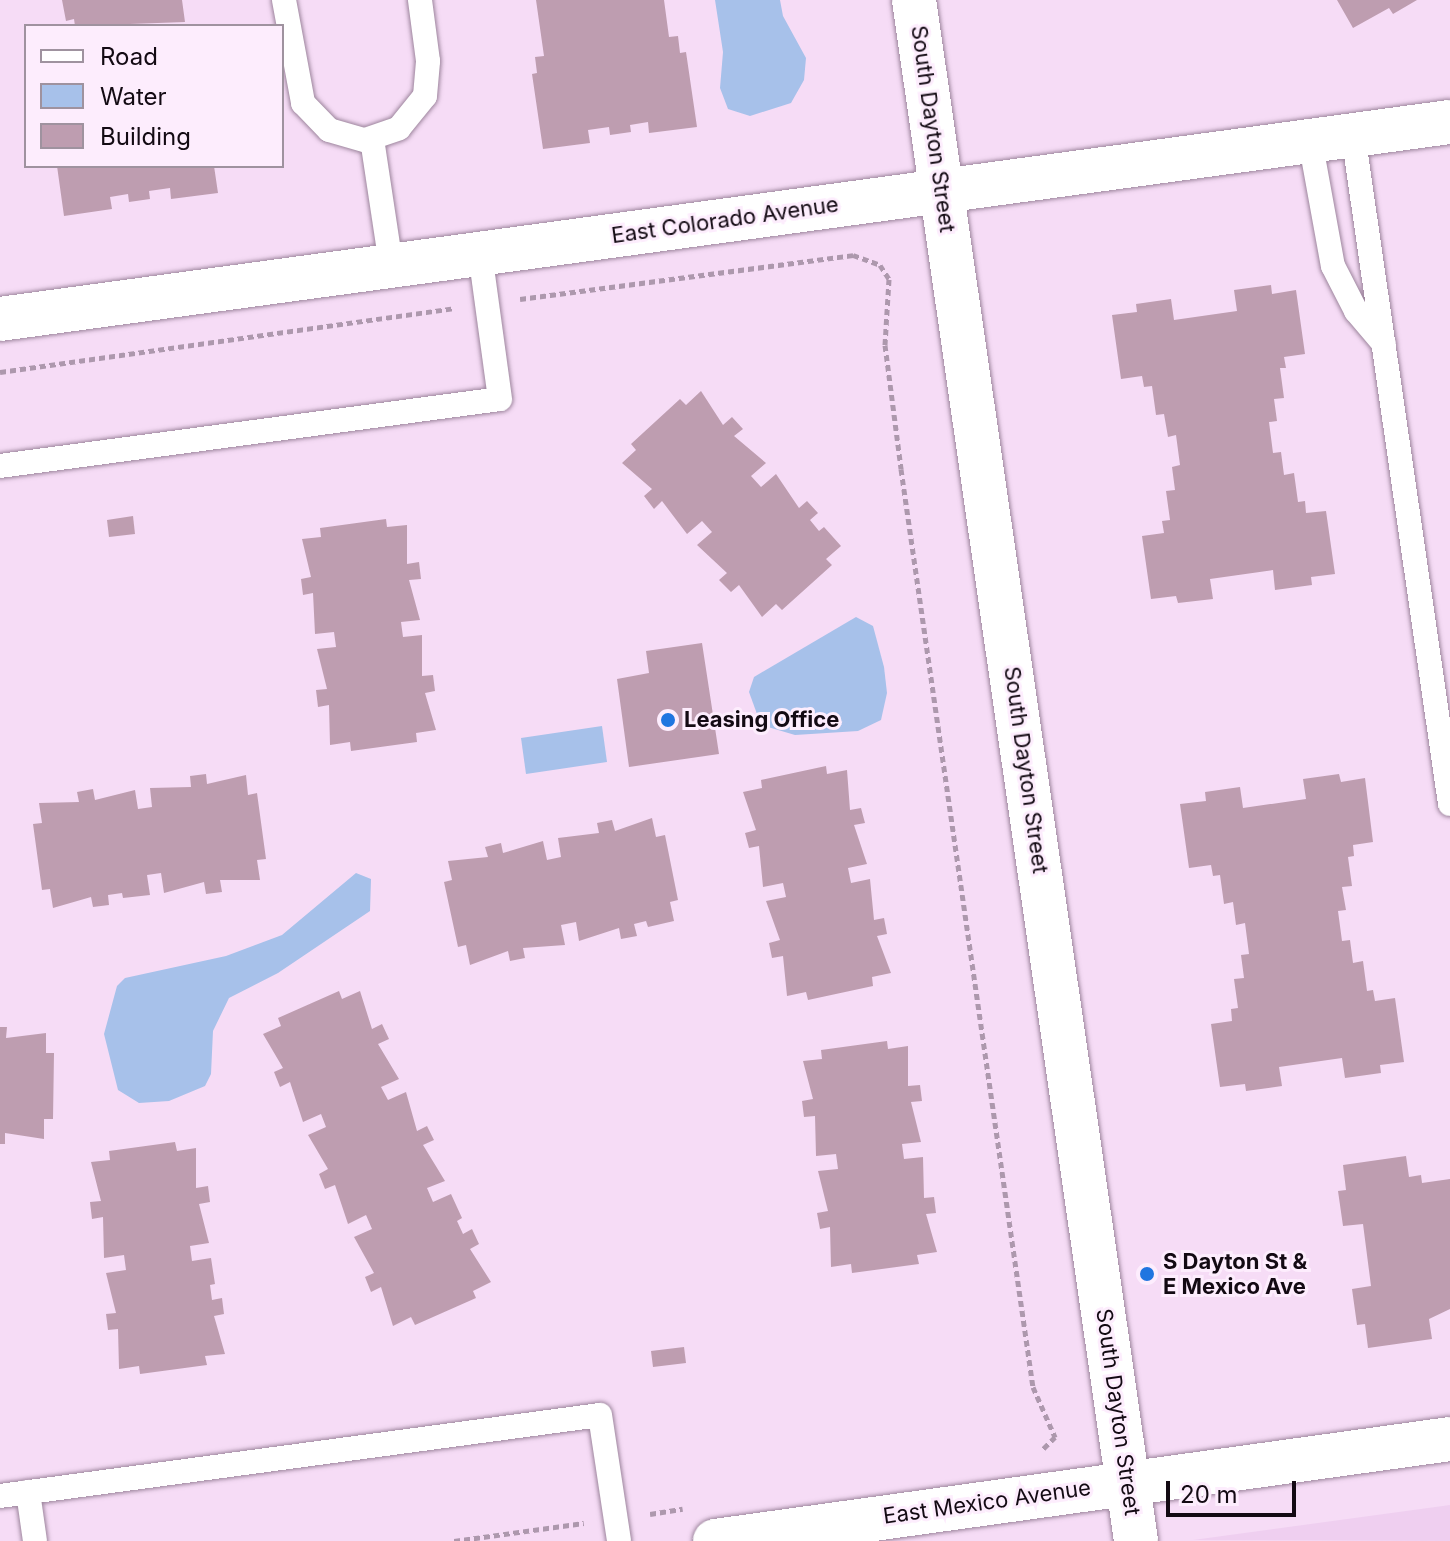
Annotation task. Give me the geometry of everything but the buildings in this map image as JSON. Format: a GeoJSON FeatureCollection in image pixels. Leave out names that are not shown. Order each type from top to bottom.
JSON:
{"type":"FeatureCollection","features":[{"type":"Feature","properties":{"kind":"street","name":"South Dayton Street"},"geometry":{"type":"LineString","coordinates":[[914,0],[1136,1541]]}},
{"type":"Feature","properties":{"kind":"street","name":"East Colorado Avenue"},"geometry":{"type":"LineString","coordinates":[[0,319],[1450,122]]}},
{"type":"Feature","properties":{"kind":"street","name":"East Mexico Avenue"},"geometry":{"type":"LineString","coordinates":[[704,1524],[844,1532],[1128,1483],[1450,1439]]}},
{"type":"Feature","properties":{"kind":"lane"},"geometry":{"type":"LineString","coordinates":[[284,0],[303,103],[329,130],[372,139],[399,128],[425,96],[428,61],[420,0]]}},
{"type":"Feature","properties":{"kind":"lane"},"geometry":{"type":"LineString","coordinates":[[1353,134],[1450,804]]}},
{"type":"Feature","properties":{"kind":"lane"},"geometry":{"type":"LineString","coordinates":[[372,139],[391,265]]}},
{"type":"Feature","properties":{"kind":"lane"},"geometry":{"type":"LineString","coordinates":[[1310,140],[1333,266],[1356,311],[1384,344]]}},
{"type":"Feature","properties":{"kind":"lane"},"geometry":{"type":"LineString","coordinates":[[0,466],[500,399],[480,253]]}},
{"type":"Feature","properties":{"kind":"lane"},"geometry":{"type":"LineString","coordinates":[[0,1496],[600,1415],[617,1530]]}},
{"type":"Feature","properties":{"kind":"lane"},"geometry":{"type":"LineString","coordinates":[[28,1492],[35,1541]]}},
{"type":"Feature","properties":{"kind":"path"},"geometry":{"type":"LineString","coordinates":[[0,372],[853,255],[880,265],[889,279],[885,345],[1033,1387],[1055,1437],[1035,1458]]}},
{"type":"Feature","properties":{"kind":"path"},"geometry":{"type":"LineString","coordinates":[[454,1541],[704,1524]]}},
{"type":"Feature","properties":{"kind":"shaded area"},"geometry":{"type":"Polygon","coordinates":[[[1450,1505],[1450,1541],[1193,1540],[1450,1505]]]}},
{"type":"Feature","properties":{"kind":"water"},"geometry":{"type":"Polygon","coordinates":[[[715,0],[780,0],[783,16],[806,58],[804,80],[791,103],[750,116],[728,109],[720,88],[723,52],[715,0]]]}},
{"type":"Feature","properties":{"kind":"water"},"geometry":{"type":"Polygon","coordinates":[[[856,617],[873,626],[884,667],[887,693],[881,720],[858,731],[795,735],[761,725],[749,692],[754,677],[856,617]]]}},
{"type":"Feature","properties":{"kind":"water"},"geometry":{"type":"Polygon","coordinates":[[[602,726],[607,762],[526,774],[521,738],[602,726]]]}},
{"type":"Feature","properties":{"kind":"water"},"geometry":{"type":"Polygon","coordinates":[[[356,873],[371,879],[370,911],[278,973],[229,998],[213,1031],[211,1074],[205,1086],[169,1101],[139,1103],[118,1090],[104,1034],[117,986],[125,978],[226,956],[282,935],[356,873]]]}},
{"type":"Feature","properties":{"kind":"place","name":"Leasing Office"},"geometry":{"type":"Point","coordinates":[668,720]}},
{"type":"Feature","properties":{"kind":"place","name":"S Dayton St & E Mexico Ave"},"geometry":{"type":"Point","coordinates":[1147,1274]}}]}
